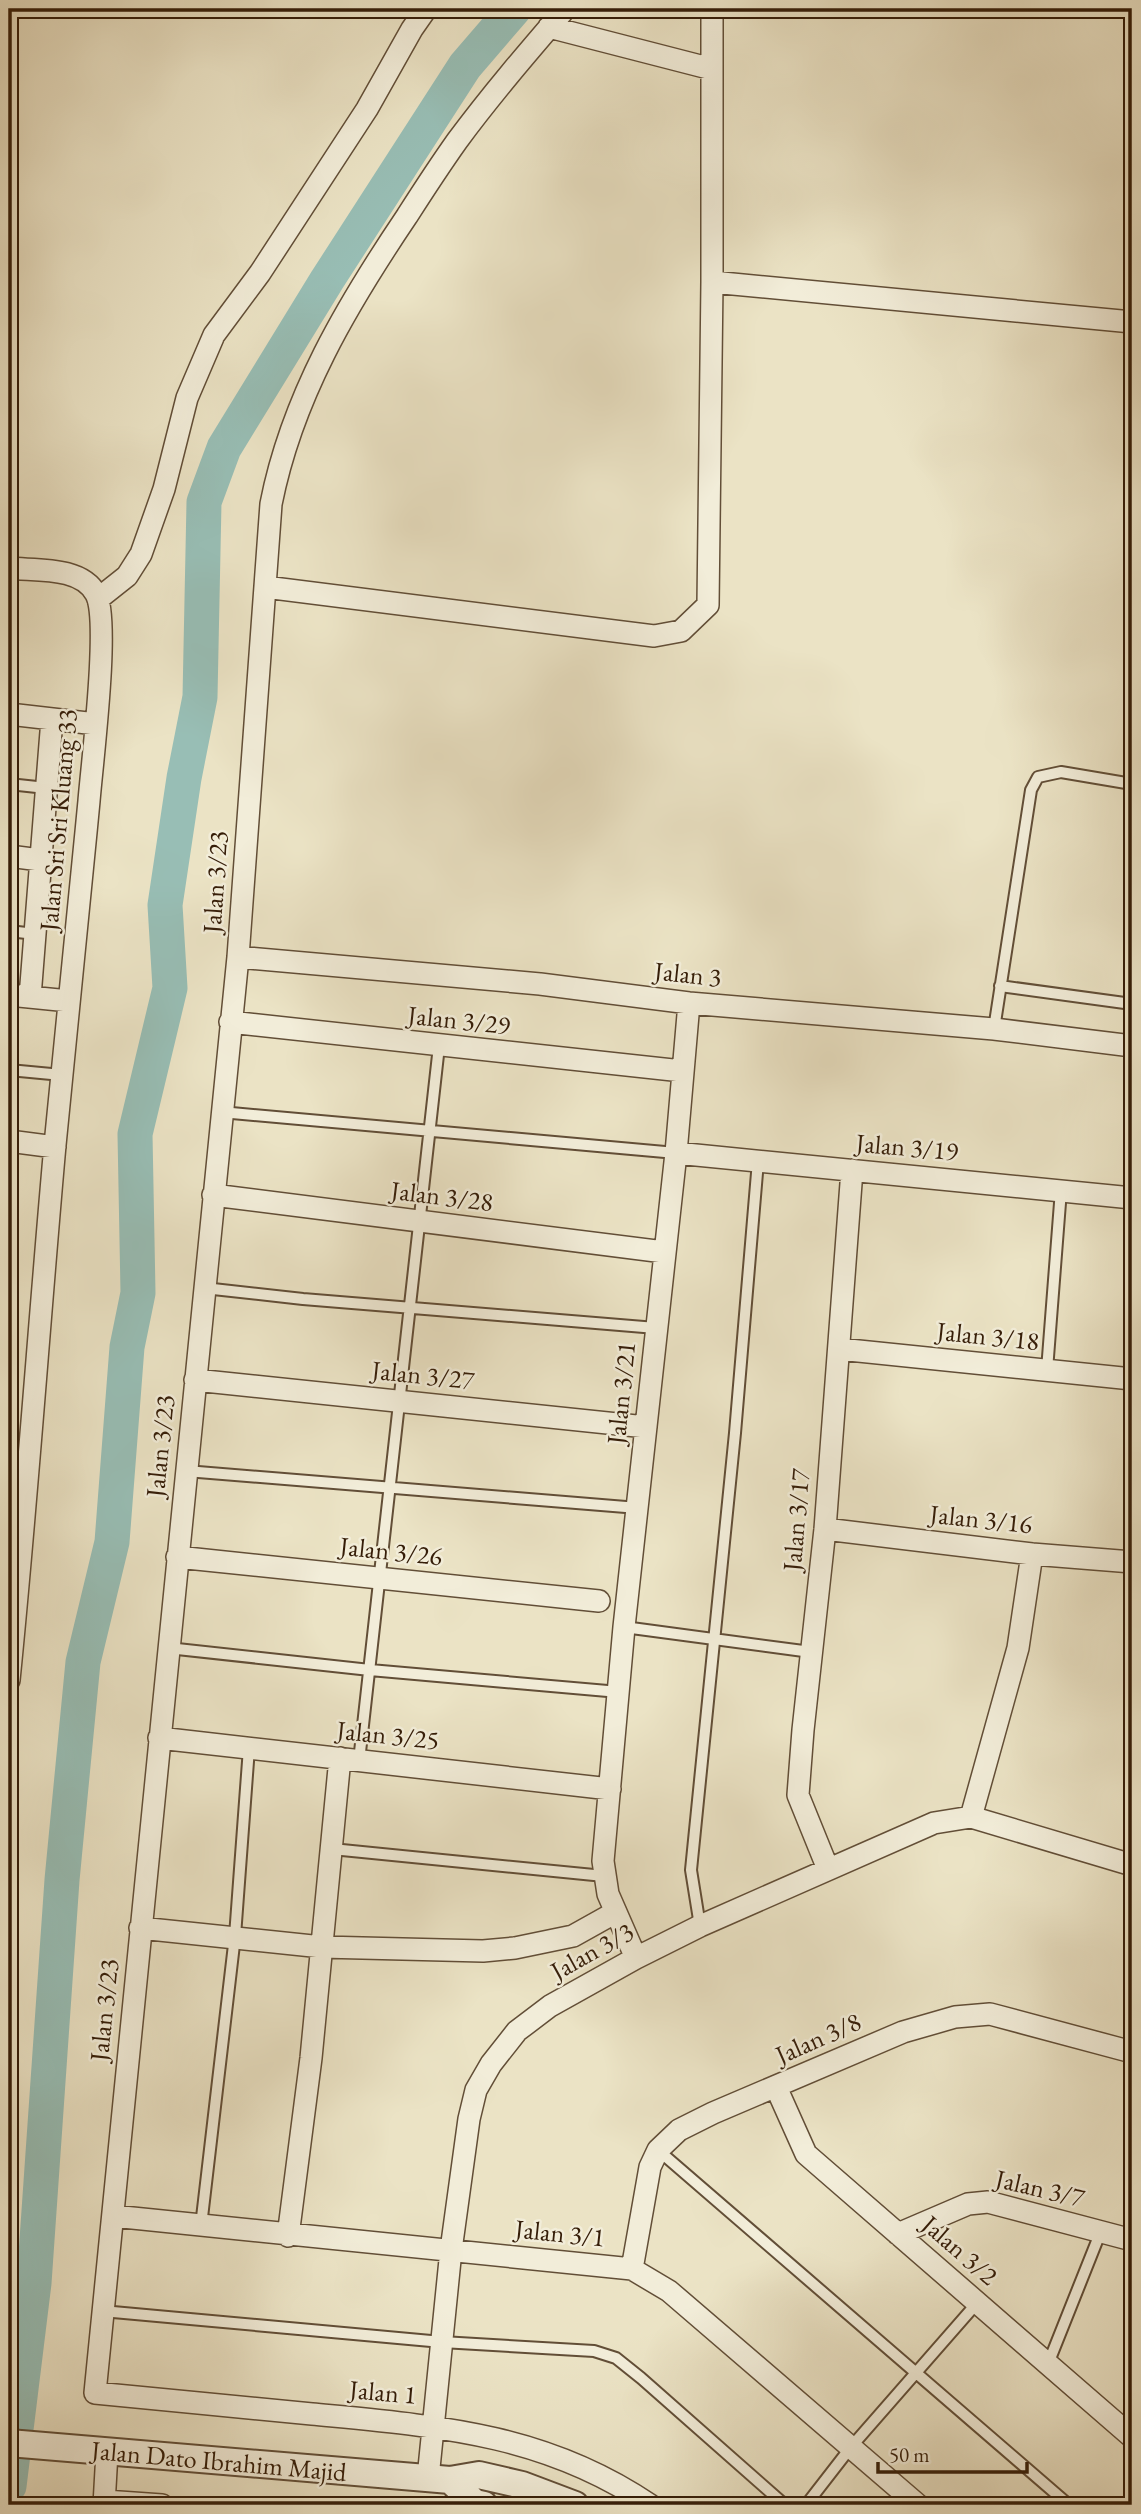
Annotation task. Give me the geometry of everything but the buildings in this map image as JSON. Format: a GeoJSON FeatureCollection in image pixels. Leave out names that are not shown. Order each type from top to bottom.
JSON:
{"type":"FeatureCollection","features":[{"type":"Feature","properties":{"kind":"street"},"geometry":{"type":"LineString","coordinates":[[9,568],[78,576],[88,582],[98,599],[127,576],[141,554],[164,489],[187,398],[214,335],[260,273],[367,109],[426,9]]}},
{"type":"Feature","properties":{"kind":"street","name":"Jalan 3/23"},"geometry":{"type":"LineString","coordinates":[[95,2393],[238,957],[271,503],[278,470],[299,409],[341,319],[457,142],[498,88],[565,9]]}},
{"type":"Feature","properties":{"kind":"street"},"geometry":{"type":"LineString","coordinates":[[265,587],[654,636],[681,631],[708,605],[712,9]]}},
{"type":"Feature","properties":{"kind":"street"},"geometry":{"type":"LineString","coordinates":[[549,27],[712,69]]}},
{"type":"Feature","properties":{"kind":"street"},"geometry":{"type":"LineString","coordinates":[[712,282],[1132,322]]}},
{"type":"Feature","properties":{"kind":"street","name":"Jalan Sri Sri Kluang 33"},"geometry":{"type":"LineString","coordinates":[[9,1680],[55,1147],[96,724],[102,621],[98,599]]}},
{"type":"Feature","properties":{"kind":"street"},"geometry":{"type":"LineString","coordinates":[[9,714],[96,724]]}},
{"type":"Feature","properties":{"kind":"street"},"geometry":{"type":"LineString","coordinates":[[52,719],[35,934],[19,996],[69,1001]]}},
{"type":"Feature","properties":{"kind":"street"},"geometry":{"type":"LineString","coordinates":[[9,856],[40,860]]}},
{"type":"Feature","properties":{"kind":"street","name":"Jalan 3"},"geometry":{"type":"LineString","coordinates":[[238,957],[540,984],[689,1003],[994,1029],[1132,1046]]}},
{"type":"Feature","properties":{"kind":"street","name":"Jalan 3/21"},"geometry":{"type":"LineString","coordinates":[[604,1876],[624,1627],[676,1153],[689,1003]]}},
{"type":"Feature","properties":{"kind":"street","name":"Jalan 3/29"},"geometry":{"type":"LineString","coordinates":[[230,1022],[682,1071]]}},
{"type":"Feature","properties":{"kind":"street"},"geometry":{"type":"LineString","coordinates":[[9,1142],[55,1147]]}},
{"type":"Feature","properties":{"kind":"street","name":"Jalan 3/19"},"geometry":{"type":"LineString","coordinates":[[676,1153],[1132,1198]]}},
{"type":"Feature","properties":{"kind":"street","name":"Jalan 3/17"},"geometry":{"type":"LineString","coordinates":[[828,1869],[798,1795],[825,1530],[852,1170]]}},
{"type":"Feature","properties":{"kind":"street","name":"Jalan 3/28"},"geometry":{"type":"LineString","coordinates":[[213,1195],[664,1252]]}},
{"type":"Feature","properties":{"kind":"street","name":"Jalan 3/18"},"geometry":{"type":"LineString","coordinates":[[839,1349],[1132,1379]]}},
{"type":"Feature","properties":{"kind":"street","name":"Jalan 3/27"},"geometry":{"type":"LineString","coordinates":[[195,1380],[646,1427]]}},
{"type":"Feature","properties":{"kind":"street","name":"Jalan 3/16"},"geometry":{"type":"LineString","coordinates":[[825,1530],[1032,1554],[1132,1562]]}},
{"type":"Feature","properties":{"kind":"street"},"geometry":{"type":"LineString","coordinates":[[971,1817],[1018,1648],[1032,1554]]}},
{"type":"Feature","properties":{"kind":"street","name":"Jalan 3/26"},"geometry":{"type":"LineString","coordinates":[[177,1557],[599,1601]]}},
{"type":"Feature","properties":{"kind":"street","name":"Jalan 3/25"},"geometry":{"type":"LineString","coordinates":[[159,1738],[610,1789]]}},
{"type":"Feature","properties":{"kind":"street"},"geometry":{"type":"LineString","coordinates":[[288,2235],[311,2058],[331,1849],[350,1759]]}},
{"type":"Feature","properties":{"kind":"street","name":"Jalan 3/3"},"geometry":{"type":"LineString","coordinates":[[439,2479],[432,2425],[469,2119],[476,2090],[491,2064],[517,2031],[539,2014],[636,1958],[700,1926],[934,1823],[971,1817],[1132,1865]]}},
{"type":"Feature","properties":{"kind":"street"},"geometry":{"type":"LineString","coordinates":[[604,1876],[636,1958]]}},
{"type":"Feature","properties":{"kind":"street"},"geometry":{"type":"LineString","coordinates":[[140,1928],[322,1947],[483,1951],[516,1948],[573,1936],[616,1912]]}},
{"type":"Feature","properties":{"kind":"street","name":"Jalan 3/8"},"geometry":{"type":"LineString","coordinates":[[658,2150],[679,2130],[903,2032],[955,2017],[990,2014],[1132,2052]]}},
{"type":"Feature","properties":{"kind":"street","name":"Jalan 3/2"},"geometry":{"type":"LineString","coordinates":[[776,2087],[806,2154],[1132,2437]]}},
{"type":"Feature","properties":{"kind":"street"},"geometry":{"type":"LineString","coordinates":[[632,2269],[650,2167],[658,2150]]}},
{"type":"Feature","properties":{"kind":"street","name":"Jalan 3/7"},"geometry":{"type":"LineString","coordinates":[[898,2234],[968,2204],[988,2202],[1132,2240]]}},
{"type":"Feature","properties":{"kind":"street","name":"Jalan 3/1"},"geometry":{"type":"LineString","coordinates":[[113,2217],[632,2269],[669,2291],[918,2505]]}},
{"type":"Feature","properties":{"kind":"street","name":"Jalan 1"},"geometry":{"type":"LineString","coordinates":[[95,2393],[432,2425],[534,2448],[622,2486],[650,2505]]}},
{"type":"Feature","properties":{"kind":"street","name":"Jalan Dato Ibrahim Majid"},"geometry":{"type":"LineString","coordinates":[[9,2443],[439,2479],[479,2475],[522,2485],[575,2505]]}},
{"type":"Feature","properties":{"kind":"street"},"geometry":{"type":"LineString","coordinates":[[107,2452],[105,2503],[162,2505]]}},
{"type":"Feature","properties":{"kind":"street"},"geometry":{"type":"LineString","coordinates":[[439,2479],[484,2505]]}},
{"type":"Feature","properties":{"kind":"lane"},"geometry":{"type":"LineString","coordinates":[[994,1029],[1031,790],[1038,777],[1061,772],[1132,784]]}},
{"type":"Feature","properties":{"kind":"lane"},"geometry":{"type":"LineString","coordinates":[[9,784],[46,788]]}},
{"type":"Feature","properties":{"kind":"lane"},"geometry":{"type":"LineString","coordinates":[[9,931],[35,934]]}},
{"type":"Feature","properties":{"kind":"lane"},"geometry":{"type":"LineString","coordinates":[[1000,986],[1132,1004]]}},
{"type":"Feature","properties":{"kind":"lane"},"geometry":{"type":"LineString","coordinates":[[350,1759],[370,1670],[439,1046]]}},
{"type":"Feature","properties":{"kind":"lane"},"geometry":{"type":"LineString","coordinates":[[9,1070],[62,1075]]}},
{"type":"Feature","properties":{"kind":"lane"},"geometry":{"type":"LineString","coordinates":[[221,1112],[676,1153]]}},
{"type":"Feature","properties":{"kind":"lane"},"geometry":{"type":"LineString","coordinates":[[700,1926],[691,1870],[758,1161]]}},
{"type":"Feature","properties":{"kind":"lane"},"geometry":{"type":"LineString","coordinates":[[1047,1370],[1061,1190]]}},
{"type":"Feature","properties":{"kind":"lane"},"geometry":{"type":"LineString","coordinates":[[204,1288],[656,1328]]}},
{"type":"Feature","properties":{"kind":"lane"},"geometry":{"type":"LineString","coordinates":[[186,1471],[638,1508]]}},
{"type":"Feature","properties":{"kind":"lane"},"geometry":{"type":"LineString","coordinates":[[624,1627],[811,1652]]}},
{"type":"Feature","properties":{"kind":"lane"},"geometry":{"type":"LineString","coordinates":[[168,1648],[370,1670],[620,1692]]}},
{"type":"Feature","properties":{"kind":"lane"},"geometry":{"type":"LineString","coordinates":[[201,2227],[234,1936],[249,1748]]}},
{"type":"Feature","properties":{"kind":"lane"},"geometry":{"type":"LineString","coordinates":[[331,1849],[604,1876]]}},
{"type":"Feature","properties":{"kind":"lane"},"geometry":{"type":"LineString","coordinates":[[658,2150],[1069,2505]]}},
{"type":"Feature","properties":{"kind":"lane"},"geometry":{"type":"LineString","coordinates":[[1048,2364],[1101,2231]]}},
{"type":"Feature","properties":{"kind":"lane"},"geometry":{"type":"LineString","coordinates":[[806,2505],[851,2447],[977,2303]]}},
{"type":"Feature","properties":{"kind":"lane"},"geometry":{"type":"LineString","coordinates":[[102,2311],[442,2342],[594,2351],[616,2358],[785,2505]]}},
{"type":"Feature","properties":{"kind":"waterway"},"geometry":{"type":"LineString","coordinates":[[9,2486],[34,2283],[62,1880],[83,1662],[112,1542],[127,1347],[138,1293],[135,1134],[170,988],[165,905],[184,778],[200,697],[204,502],[224,448],[327,280],[465,66],[514,9]]}}]}
